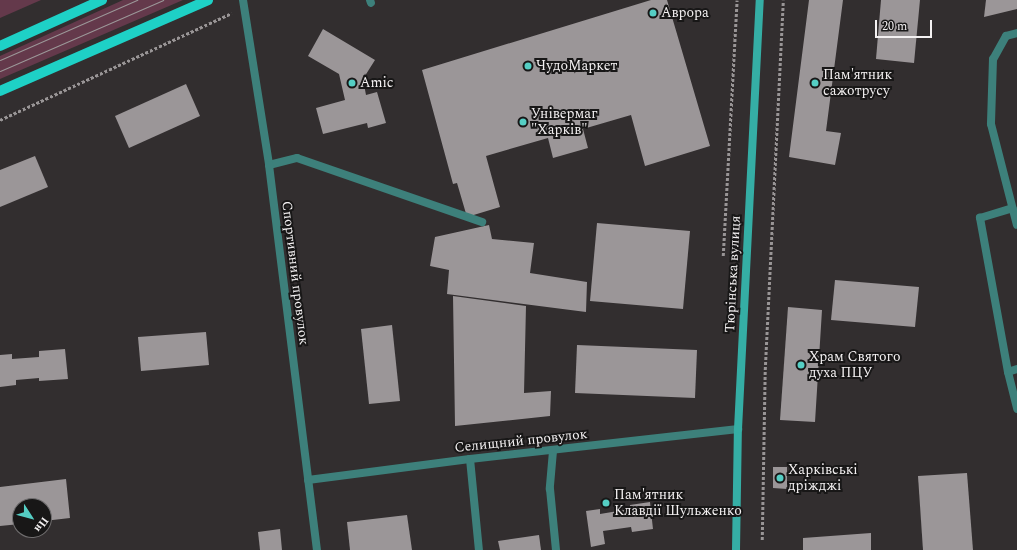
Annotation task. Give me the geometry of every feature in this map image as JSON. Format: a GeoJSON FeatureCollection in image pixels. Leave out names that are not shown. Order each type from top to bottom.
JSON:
{"type":"FeatureCollection","features":[{"type":"Feature","properties":{"kind":"main road"},"geometry":{"type":"LineString","coordinates":[[0,46],[102,0]]}},
{"type":"Feature","properties":{"kind":"main road"},"geometry":{"type":"LineString","coordinates":[[0,91],[208,0]]}},
{"type":"Feature","properties":{"kind":"main road","name":"Тюрінська вулиця"},"geometry":{"type":"LineString","coordinates":[[736,550],[738,430],[760,0]]}},
{"type":"Feature","properties":{"kind":"street","name":"Спортивний провулок"},"geometry":{"type":"LineString","coordinates":[[243,4],[269,165],[317,550]]}},
{"type":"Feature","properties":{"kind":"street"},"geometry":{"type":"LineString","coordinates":[[1017,33],[1006,36],[993,59],[991,124],[1017,225]]}},
{"type":"Feature","properties":{"kind":"street"},"geometry":{"type":"LineString","coordinates":[[269,165],[297,158],[482,222]]}},
{"type":"Feature","properties":{"kind":"street"},"geometry":{"type":"LineString","coordinates":[[1013,208],[980,218],[1008,372],[1017,409]]}},
{"type":"Feature","properties":{"kind":"street"},"geometry":{"type":"LineString","coordinates":[[1008,372],[1017,369]]}},
{"type":"Feature","properties":{"kind":"street","name":"Селищний провулок"},"geometry":{"type":"LineString","coordinates":[[308,480],[470,459],[738,430]]}},
{"type":"Feature","properties":{"kind":"street"},"geometry":{"type":"LineString","coordinates":[[553,451],[550,489],[556,550]]}},
{"type":"Feature","properties":{"kind":"street"},"geometry":{"type":"LineString","coordinates":[[470,459],[478,550]]}},
{"type":"Feature","properties":{"kind":"path"},"geometry":{"type":"LineString","coordinates":[[723,256],[737,0]]}},
{"type":"Feature","properties":{"kind":"path"},"geometry":{"type":"LineString","coordinates":[[762,540],[765,370],[783,0]]}},
{"type":"Feature","properties":{"kind":"path"},"geometry":{"type":"LineString","coordinates":[[0,120],[243,4]]}},
{"type":"Feature","properties":{"kind":"shaded area"},"geometry":{"type":"Polygon","coordinates":[[[0,0],[41,0],[0,18],[0,0]]]}},
{"type":"Feature","properties":{"kind":"shaded area"},"geometry":{"type":"Polygon","coordinates":[[[123,0],[183,0],[0,79],[0,56],[123,0]]]}},
{"type":"Feature","properties":{"kind":"building","name":"Універмаг \"Харків\""},"geometry":{"type":"Polygon","coordinates":[[[651,0],[667,0],[710,146],[645,166],[631,115],[583,129],[588,148],[553,158],[548,138],[486,156],[500,207],[467,217],[457,183],[453,184],[422,70],[651,0]]]}},
{"type":"Feature","properties":{"kind":"building"},"geometry":{"type":"Polygon","coordinates":[[[809,0],[843,0],[826,131],[841,133],[835,165],[789,157],[809,0]]]}},
{"type":"Feature","properties":{"kind":"building"},"geometry":{"type":"Polygon","coordinates":[[[881,0],[920,0],[914,63],[876,59],[881,0]]]}},
{"type":"Feature","properties":{"kind":"building"},"geometry":{"type":"Polygon","coordinates":[[[986,0],[1017,0],[1017,9],[984,17],[986,0]]]}},
{"type":"Feature","properties":{"kind":"building"},"geometry":{"type":"Polygon","coordinates":[[[323,29],[375,60],[363,79],[366,95],[377,92],[386,123],[368,128],[367,123],[323,134],[316,108],[345,100],[339,74],[308,56],[323,29]]]}},
{"type":"Feature","properties":{"kind":"building"},"geometry":{"type":"Polygon","coordinates":[[[186,84],[200,116],[129,148],[115,116],[186,84]]]}},
{"type":"Feature","properties":{"kind":"building"},"geometry":{"type":"Polygon","coordinates":[[[35,156],[48,187],[0,207],[0,170],[35,156]]]}},
{"type":"Feature","properties":{"kind":"building"},"geometry":{"type":"Polygon","coordinates":[[[597,223],[690,231],[683,309],[590,301],[597,223]]]}},
{"type":"Feature","properties":{"kind":"building"},"geometry":{"type":"Polygon","coordinates":[[[489,225],[492,239],[534,243],[530,273],[587,282],[586,312],[447,294],[449,270],[430,266],[435,237],[489,225]]]}},
{"type":"Feature","properties":{"kind":"building"},"geometry":{"type":"Polygon","coordinates":[[[835,280],[919,287],[915,327],[831,320],[835,280]]]}},
{"type":"Feature","properties":{"kind":"building"},"geometry":{"type":"Polygon","coordinates":[[[453,296],[526,306],[524,393],[551,391],[550,416],[455,426],[453,296]]]}},
{"type":"Feature","properties":{"kind":"building","name":"Храм Святого духа ПЦУ"},"geometry":{"type":"Polygon","coordinates":[[[788,307],[822,310],[815,422],[780,420],[788,307]]]}},
{"type":"Feature","properties":{"kind":"building"},"geometry":{"type":"Polygon","coordinates":[[[392,325],[400,401],[369,404],[361,329],[392,325]]]}},
{"type":"Feature","properties":{"kind":"building"},"geometry":{"type":"Polygon","coordinates":[[[206,332],[209,365],[141,371],[138,337],[206,332]]]}},
{"type":"Feature","properties":{"kind":"building"},"geometry":{"type":"Polygon","coordinates":[[[577,345],[697,350],[695,398],[575,393],[577,345]]]}},
{"type":"Feature","properties":{"kind":"building"},"geometry":{"type":"Polygon","coordinates":[[[65,349],[68,379],[39,381],[39,378],[16,380],[16,385],[0,387],[0,355],[12,354],[12,359],[39,357],[39,351],[65,349]]]}},
{"type":"Feature","properties":{"kind":"building","name":"Харківські дріжджі"},"geometry":{"type":"Polygon","coordinates":[[[773,467],[787,467],[787,489],[773,488],[773,467]]]}},
{"type":"Feature","properties":{"kind":"building"},"geometry":{"type":"Polygon","coordinates":[[[967,473],[973,550],[923,550],[918,476],[967,473]]]}},
{"type":"Feature","properties":{"kind":"building"},"geometry":{"type":"Polygon","coordinates":[[[66,479],[70,518],[52,520],[52,498],[12,498],[12,525],[0,526],[0,487],[66,479]]]}},
{"type":"Feature","properties":{"kind":"building"},"geometry":{"type":"Polygon","coordinates":[[[650,502],[653,529],[632,532],[631,527],[603,531],[605,544],[591,547],[586,511],[600,509],[600,514],[630,509],[630,505],[650,502]]]}},
{"type":"Feature","properties":{"kind":"building"},"geometry":{"type":"Polygon","coordinates":[[[407,515],[412,550],[350,550],[347,522],[407,515]]]}},
{"type":"Feature","properties":{"kind":"building"},"geometry":{"type":"Polygon","coordinates":[[[280,529],[282,550],[260,550],[258,532],[280,529]]]}},
{"type":"Feature","properties":{"kind":"building"},"geometry":{"type":"Polygon","coordinates":[[[871,533],[871,550],[803,550],[803,538],[871,533]]]}},
{"type":"Feature","properties":{"kind":"building"},"geometry":{"type":"Polygon","coordinates":[[[539,535],[541,550],[500,550],[498,541],[539,535]]]}},
{"type":"Feature","properties":{"kind":"tram line"},"geometry":{"type":"LineString","coordinates":[[0,60],[137,0]]}},
{"type":"Feature","properties":{"kind":"tram line"},"geometry":{"type":"LineString","coordinates":[[0,71],[163,0]]}},
{"type":"Feature","properties":{"kind":"place","name":"Аврора"},"geometry":{"type":"Point","coordinates":[653,13]}},
{"type":"Feature","properties":{"kind":"place","name":"ЧудоМаркет"},"geometry":{"type":"Point","coordinates":[528,66]}},
{"type":"Feature","properties":{"kind":"place","name":"Amic"},"geometry":{"type":"Point","coordinates":[352,83]}},
{"type":"Feature","properties":{"kind":"place","name":"Пам'ятник сажотрусу"},"geometry":{"type":"Point","coordinates":[815,83]}},
{"type":"Feature","properties":{"kind":"place","name":"Універмаг \"Харків\""},"geometry":{"type":"Point","coordinates":[523,122]}},
{"type":"Feature","properties":{"kind":"place","name":"Храм Святого духа ПЦУ"},"geometry":{"type":"Point","coordinates":[801,365]}},
{"type":"Feature","properties":{"kind":"place","name":"Харківські дріжджі"},"geometry":{"type":"Point","coordinates":[780,478]}},
{"type":"Feature","properties":{"kind":"place","name":"Пам'ятник Клавдії Шульженко"},"geometry":{"type":"Point","coordinates":[606,503]}}]}
